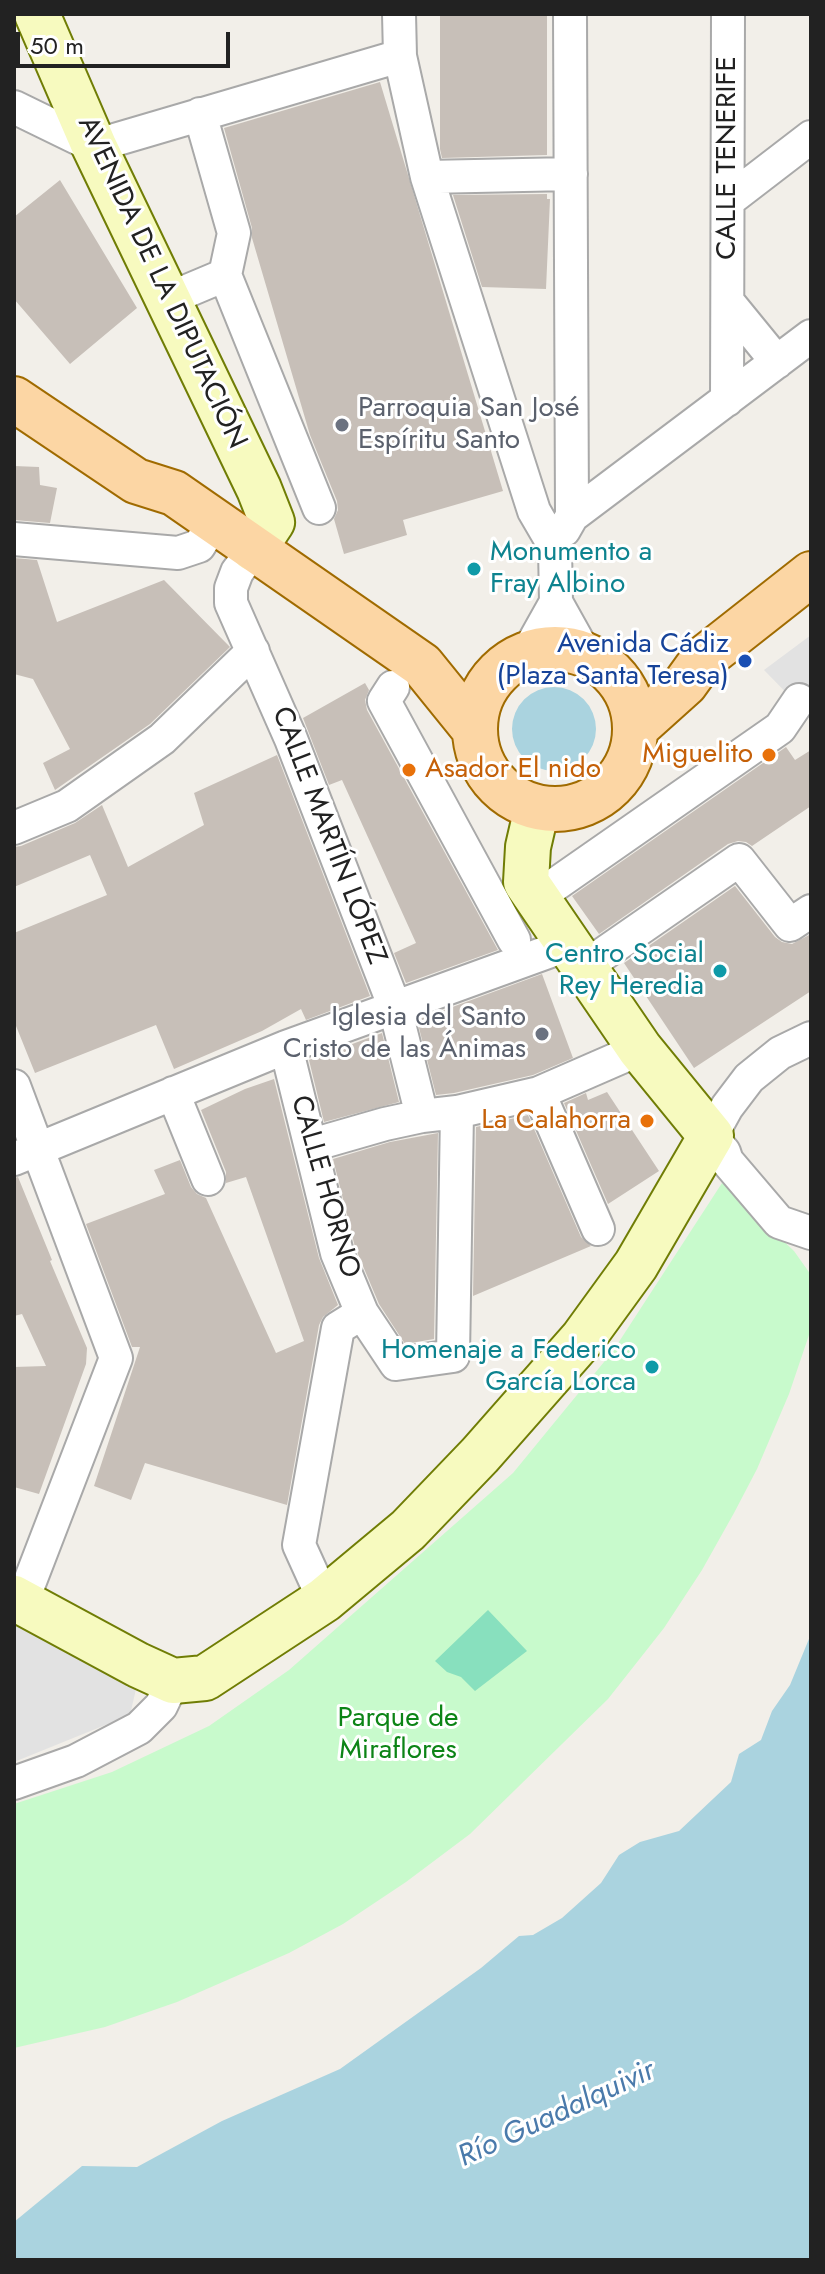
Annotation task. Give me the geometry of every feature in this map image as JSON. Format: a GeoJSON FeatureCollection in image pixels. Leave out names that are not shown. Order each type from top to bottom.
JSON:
{"type":"FeatureCollection","features":[{"type":"Feature","properties":{"kind":"main road"},"geometry":{"type":"LineString","coordinates":[[14,365],[149,460],[174,493]]}},
{"type":"Feature","properties":{"kind":"main road"},"geometry":{"type":"LineString","coordinates":[[14,399],[136,481],[174,493],[215,521],[254,549],[473,728]]}},
{"type":"Feature","properties":{"kind":"main road"},"geometry":{"type":"LineString","coordinates":[[636,728],[685,684],[703,659],[811,574]]}},
{"type":"Feature","properties":{"kind":"main road"},"geometry":{"type":"LineString","coordinates":[[408,676],[515,659],[547,648],[567,648],[596,660],[643,670],[703,659]]}},
{"type":"Feature","properties":{"kind":"main road"},"geometry":{"type":"LineString","coordinates":[[515,659],[487,684],[477,705],[473,728],[478,755],[491,779],[512,797],[537,808],[561,809],[585,804],[606,791],[622,773],[632,752],[636,728],[632,705],[622,684],[596,660]]}},
{"type":"Feature","properties":{"kind":"street","name":"AVENIDA DE LA DIPUTACIÓN"},"geometry":{"type":"LineString","coordinates":[[37,14],[94,146],[259,489],[272,522],[254,549]]}},
{"type":"Feature","properties":{"kind":"street"},"geometry":{"type":"LineString","coordinates":[[399,14],[400,56],[427,177],[534,511],[555,547],[556,602],[596,660]]}},
{"type":"Feature","properties":{"kind":"street"},"geometry":{"type":"LineString","coordinates":[[570,14],[572,516]]}},
{"type":"Feature","properties":{"kind":"street","name":"CALLE TENERIFE"},"geometry":{"type":"LineString","coordinates":[[727,400],[728,14]]}},
{"type":"Feature","properties":{"kind":"street"},"geometry":{"type":"LineString","coordinates":[[14,107],[94,146],[400,56]]}},
{"type":"Feature","properties":{"kind":"street"},"geometry":{"type":"LineString","coordinates":[[200,114],[234,233],[225,275],[319,508]]}},
{"type":"Feature","properties":{"kind":"street"},"geometry":{"type":"LineString","coordinates":[[729,200],[811,137]]}},
{"type":"Feature","properties":{"kind":"street"},"geometry":{"type":"LineString","coordinates":[[427,177],[571,174]]}},
{"type":"Feature","properties":{"kind":"street"},"geometry":{"type":"LineString","coordinates":[[168,299],[225,275]]}},
{"type":"Feature","properties":{"kind":"street"},"geometry":{"type":"LineString","coordinates":[[728,302],[777,362]]}},
{"type":"Feature","properties":{"kind":"street"},"geometry":{"type":"LineString","coordinates":[[555,547],[572,516],[811,336]]}},
{"type":"Feature","properties":{"kind":"street"},"geometry":{"type":"LineString","coordinates":[[14,539],[178,553],[199,546],[215,521]]}},
{"type":"Feature","properties":{"kind":"street","name":"CALLE MARTÍN LÓPEZ"},"geometry":{"type":"LineString","coordinates":[[254,549],[237,572],[231,588],[231,603],[291,739],[395,1008],[422,1116]]}},
{"type":"Feature","properties":{"kind":"street"},"geometry":{"type":"LineString","coordinates":[[515,659],[556,602]]}},
{"type":"Feature","properties":{"kind":"street"},"geometry":{"type":"LineString","coordinates":[[14,828],[67,806],[162,739],[253,651]]}},
{"type":"Feature","properties":{"kind":"street"},"geometry":{"type":"LineString","coordinates":[[408,676],[384,701],[514,940]]}},
{"type":"Feature","properties":{"kind":"street"},"geometry":{"type":"LineString","coordinates":[[536,898],[780,728],[799,700]]}},
{"type":"Feature","properties":{"kind":"street"},"geometry":{"type":"LineString","coordinates":[[537,808],[528,847],[526,882],[536,898],[640,1049],[724,1152],[727,1161],[779,1222],[811,1233]]}},
{"type":"Feature","properties":{"kind":"street"},"geometry":{"type":"LineString","coordinates":[[26,1154],[286,1047],[395,1008],[575,957],[739,860],[790,925],[811,911]]}},
{"type":"Feature","properties":{"kind":"street"},"geometry":{"type":"LineString","coordinates":[[14,1086],[26,1154],[116,1358],[18,1600],[173,1681],[205,1678],[324,1600],[408,1530],[480,1455],[583,1338],[636,1265],[727,1107],[749,1078],[780,1053],[811,1038]]}},
{"type":"Feature","properties":{"kind":"street","name":"CALLE HORNO"},"geometry":{"type":"LineString","coordinates":[[286,1047],[337,1253],[362,1313],[396,1364],[453,1356],[457,1112]]}},
{"type":"Feature","properties":{"kind":"street"},"geometry":{"type":"LineString","coordinates":[[312,1145],[385,1124],[457,1112],[539,1093],[640,1049]]}},
{"type":"Feature","properties":{"kind":"street"},"geometry":{"type":"LineString","coordinates":[[173,1093],[208,1179]]}},
{"type":"Feature","properties":{"kind":"street"},"geometry":{"type":"LineString","coordinates":[[539,1093],[598,1229]]}},
{"type":"Feature","properties":{"kind":"street"},"geometry":{"type":"LineString","coordinates":[[324,1600],[299,1545],[338,1328],[362,1313]]}},
{"type":"Feature","properties":{"kind":"street"},"geometry":{"type":"LineString","coordinates":[[14,1783],[76,1761],[139,1728],[161,1706],[173,1681]]}},
{"type":"Feature","properties":{"kind":"green space","name":"Parque de Miraflores"},"geometry":{"type":"Polygon","coordinates":[[[722,1183],[794,1251],[811,1275],[811,1329],[789,1394],[757,1469],[734,1513],[664,1628],[608,1699],[470,1834],[343,1924],[289,1953],[177,2002],[105,2027],[14,2048],[14,1804],[112,1772],[209,1726],[289,1670],[513,1473],[613,1351],[722,1183]]]}},
{"type":"Feature","properties":{"kind":"green space"},"geometry":{"type":"Polygon","coordinates":[[[488,1610],[527,1651],[475,1691],[461,1677],[447,1672],[435,1661],[488,1610]]]}},
{"type":"Feature","properties":{"kind":"shaded area"},"geometry":{"type":"Polygon","coordinates":[[[811,635],[811,718],[764,670],[811,635]]]}},
{"type":"Feature","properties":{"kind":"shaded area"},"geometry":{"type":"Polygon","coordinates":[[[14,1623],[136,1689],[130,1715],[14,1762],[14,1623]]]}},
{"type":"Feature","properties":{"kind":"water"},"geometry":{"type":"Polygon","coordinates":[[[546,687],[562,687],[578,694],[589,705],[596,729],[593,745],[584,759],[562,771],[546,771],[530,764],[519,753],[512,737],[512,721],[519,705],[530,694],[546,687]]]}},
{"type":"Feature","properties":{"kind":"water","name":"Río Guadalquivir"},"geometry":{"type":"Polygon","coordinates":[[[811,1634],[811,2260],[14,2260],[14,2222],[82,2166],[137,2167],[222,2121],[340,2069],[481,1968],[519,1936],[533,1935],[562,1918],[601,1883],[619,1855],[640,1842],[679,1831],[731,1782],[739,1754],[761,1740],[772,1711],[790,1685],[811,1634]]]}},
{"type":"Feature","properties":{"kind":"building"},"geometry":{"type":"Polygon","coordinates":[[[440,14],[547,14],[547,155],[442,158],[440,14]]]}},
{"type":"Feature","properties":{"kind":"building"},"geometry":{"type":"Polygon","coordinates":[[[380,82],[503,491],[403,520],[407,535],[344,554],[334,519],[338,510],[337,501],[310,435],[252,238],[252,228],[224,128],[380,82]]]}},
{"type":"Feature","properties":{"kind":"building"},"geometry":{"type":"Polygon","coordinates":[[[60,180],[137,308],[70,364],[14,299],[14,217],[60,180]]]}},
{"type":"Feature","properties":{"kind":"building"},"geometry":{"type":"Polygon","coordinates":[[[547,194],[547,199],[550,199],[546,289],[482,287],[453,195],[547,194]]]}},
{"type":"Feature","properties":{"kind":"building"},"geometry":{"type":"Polygon","coordinates":[[[14,466],[39,467],[40,485],[57,488],[50,523],[14,520],[14,466]]]}},
{"type":"Feature","properties":{"kind":"building"},"geometry":{"type":"Polygon","coordinates":[[[14,558],[37,560],[57,622],[164,580],[230,647],[150,724],[55,790],[43,763],[70,749],[33,679],[14,674],[14,558]]]}},
{"type":"Feature","properties":{"kind":"building"},"geometry":{"type":"Polygon","coordinates":[[[365,683],[369,690],[365,700],[367,710],[498,950],[406,983],[394,953],[416,943],[342,780],[329,785],[303,718],[365,683]]]}},
{"type":"Feature","properties":{"kind":"building"},"geometry":{"type":"Polygon","coordinates":[[[786,747],[795,760],[811,750],[811,806],[752,846],[738,841],[728,844],[599,934],[572,896],[786,747]]]}},
{"type":"Feature","properties":{"kind":"building"},"geometry":{"type":"Polygon","coordinates":[[[277,755],[370,996],[306,1020],[301,1009],[262,1031],[174,1069],[156,1025],[35,1073],[14,1021],[14,933],[107,895],[90,855],[14,887],[14,847],[75,823],[102,805],[128,867],[204,825],[194,793],[277,755]]]}},
{"type":"Feature","properties":{"kind":"building","name":"Centro Social Rey Heredia"},"geometry":{"type":"Polygon","coordinates":[[[735,886],[782,942],[792,944],[811,934],[811,991],[694,1068],[624,963],[735,886]]]}},
{"type":"Feature","properties":{"kind":"building"},"geometry":{"type":"Polygon","coordinates":[[[542,974],[573,1058],[533,1075],[436,1095],[417,1020],[542,974]]]}},
{"type":"Feature","properties":{"kind":"building"},"geometry":{"type":"Polygon","coordinates":[[[382,1033],[399,1102],[324,1122],[309,1060],[382,1033]]]}},
{"type":"Feature","properties":{"kind":"building"},"geometry":{"type":"Polygon","coordinates":[[[274,1079],[319,1258],[338,1305],[323,1317],[319,1325],[287,1505],[145,1463],[131,1500],[94,1486],[140,1347],[132,1347],[86,1224],[165,1194],[154,1170],[180,1160],[191,1187],[206,1198],[276,1353],[304,1341],[246,1177],[226,1183],[226,1172],[201,1110],[274,1079]]]}},
{"type":"Feature","properties":{"kind":"building"},"geometry":{"type":"Polygon","coordinates":[[[607,1092],[659,1171],[608,1204],[564,1103],[586,1093],[588,1100],[607,1092]]]}},
{"type":"Feature","properties":{"kind":"building"},"geometry":{"type":"Polygon","coordinates":[[[528,1115],[581,1237],[591,1246],[473,1296],[476,1127],[528,1115]]]}},
{"type":"Feature","properties":{"kind":"building"},"geometry":{"type":"Polygon","coordinates":[[[438,1133],[434,1339],[405,1344],[379,1304],[355,1247],[333,1159],[390,1142],[438,1133]]]}},
{"type":"Feature","properties":{"kind":"building"},"geometry":{"type":"Polygon","coordinates":[[[18,1177],[87,1348],[86,1364],[39,1494],[14,1487],[14,1367],[46,1366],[22,1314],[14,1316],[14,1178],[18,1177]]]}},
{"type":"Feature","properties":{"kind":"place","name":"Parroquia San José Espíritu Santo"},"geometry":{"type":"Point","coordinates":[342,425]}},
{"type":"Feature","properties":{"kind":"place","name":"Monumento a Fray Albino"},"geometry":{"type":"Point","coordinates":[474,569]}},
{"type":"Feature","properties":{"kind":"place","name":"Avenida Cádiz (Plaza Santa Teresa)"},"geometry":{"type":"Point","coordinates":[745,661]}},
{"type":"Feature","properties":{"kind":"place","name":"Miguelito"},"geometry":{"type":"Point","coordinates":[769,755]}},
{"type":"Feature","properties":{"kind":"place","name":"Asador El nido"},"geometry":{"type":"Point","coordinates":[409,770]}},
{"type":"Feature","properties":{"kind":"place","name":"Centro Social Rey Heredia"},"geometry":{"type":"Point","coordinates":[720,971]}},
{"type":"Feature","properties":{"kind":"place","name":"Iglesia del Santo Cristo de las Ánimas"},"geometry":{"type":"Point","coordinates":[542,1034]}},
{"type":"Feature","properties":{"kind":"place","name":"La Calahorra"},"geometry":{"type":"Point","coordinates":[647,1121]}},
{"type":"Feature","properties":{"kind":"place","name":"Homenaje a Federico García Lorca"},"geometry":{"type":"Point","coordinates":[652,1367]}}]}
